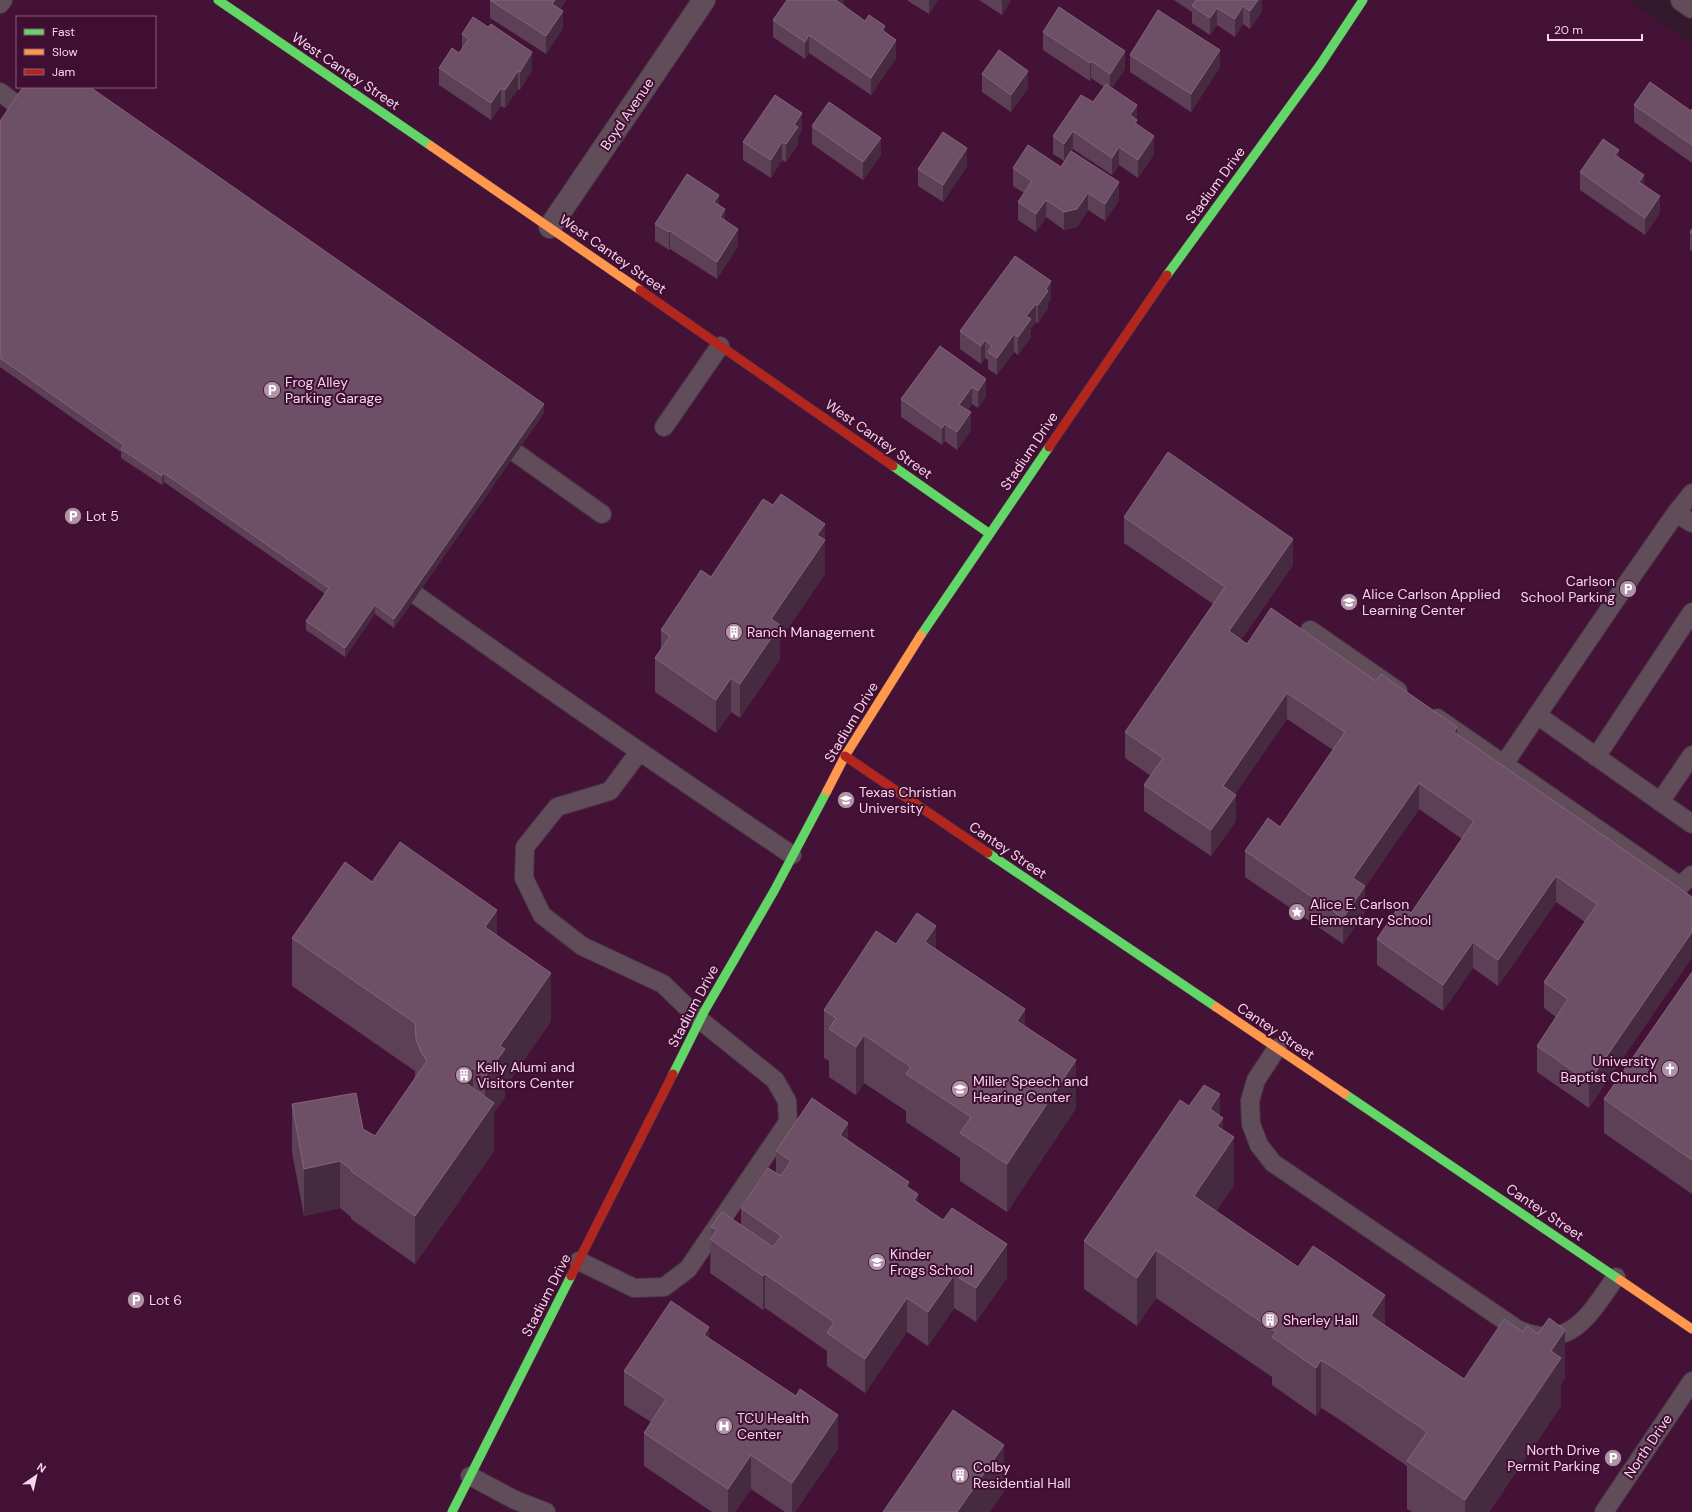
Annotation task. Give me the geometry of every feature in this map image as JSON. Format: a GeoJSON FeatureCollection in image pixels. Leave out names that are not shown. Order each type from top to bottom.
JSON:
{"type":"FeatureCollection","features":[{"type":"Feature","properties":{"kind":"street","name":"West Cantey Street"},"geometry":{"type":"LineString","coordinates":[[218,0],[550,227],[990,534]]}},
{"type":"Feature","properties":{"kind":"street","name":"Boyd Avenue"},"geometry":{"type":"LineString","coordinates":[[550,227],[704,0]]}},
{"type":"Feature","properties":{"kind":"street","name":"Stadium Drive"},"geometry":{"type":"LineString","coordinates":[[452,1512],[700,1020],[792,856],[845,756],[913,647],[1162,282],[1320,65],[1363,0]]}},
{"type":"Feature","properties":{"kind":"street"},"geometry":{"type":"LineString","coordinates":[[1682,0],[1692,7]]}},
{"type":"Feature","properties":{"kind":"street","name":"Cantey Street"},"geometry":{"type":"LineString","coordinates":[[845,756],[1692,1329]]}},
{"type":"Feature","properties":{"kind":"lane"},"geometry":{"type":"LineString","coordinates":[[0,4],[3,0]]}},
{"type":"Feature","properties":{"kind":"lane"},"geometry":{"type":"LineString","coordinates":[[0,92],[17,105]]}},
{"type":"Feature","properties":{"kind":"lane"},"geometry":{"type":"LineString","coordinates":[[664,427],[720,346]]}},
{"type":"Feature","properties":{"kind":"lane"},"geometry":{"type":"LineString","coordinates":[[516,453],[602,514]]}},
{"type":"Feature","properties":{"kind":"lane"},"geometry":{"type":"LineString","coordinates":[[1504,764],[1676,513],[1692,494]]}},
{"type":"Feature","properties":{"kind":"lane"},"geometry":{"type":"LineString","coordinates":[[1676,513],[1692,523]]}},
{"type":"Feature","properties":{"kind":"lane"},"geometry":{"type":"LineString","coordinates":[[416,595],[639,752],[792,856]]}},
{"type":"Feature","properties":{"kind":"lane"},"geometry":{"type":"LineString","coordinates":[[1596,757],[1692,612]]}},
{"type":"Feature","properties":{"kind":"lane"},"geometry":{"type":"LineString","coordinates":[[1310,630],[1680,886],[1692,875]]}},
{"type":"Feature","properties":{"kind":"lane"},"geometry":{"type":"LineString","coordinates":[[1537,716],[1692,824]]}},
{"type":"Feature","properties":{"kind":"lane"},"geometry":{"type":"LineString","coordinates":[[579,1261],[634,1288],[664,1287],[688,1269],[788,1122],[787,1101],[775,1080],[700,1020],[663,984],[582,946],[542,915],[524,878],[525,847],[558,807],[610,791],[639,752]]}},
{"type":"Feature","properties":{"kind":"lane"},"geometry":{"type":"LineString","coordinates":[[1660,802],[1692,755]]}},
{"type":"Feature","properties":{"kind":"lane"},"geometry":{"type":"LineString","coordinates":[[1276,1048],[1256,1080],[1250,1101],[1251,1124],[1259,1145],[1273,1163],[1502,1319],[1531,1336],[1547,1337],[1563,1334],[1577,1327],[1588,1316],[1616,1277]]}},
{"type":"Feature","properties":{"kind":"lane","name":"North Drive"},"geometry":{"type":"LineString","coordinates":[[1604,1512],[1692,1381]]}},
{"type":"Feature","properties":{"kind":"lane"},"geometry":{"type":"LineString","coordinates":[[470,1476],[515,1500],[546,1512]]}},
{"type":"Feature","properties":{"kind":"shaded area","name":"Texas Christian University"},"geometry":{"type":"Polygon","coordinates":[[[0,0],[1627,0],[1692,44],[1692,1512],[0,1512],[0,0]]]}},
{"type":"Feature","properties":{"kind":"building"},"geometry":{"type":"Polygon","coordinates":[[[490,0],[555,0],[552,4],[563,11],[546,36],[490,0]]]}},
{"type":"Feature","properties":{"kind":"building"},"geometry":{"type":"Polygon","coordinates":[[[787,0],[836,0],[865,21],[869,15],[885,26],[882,30],[896,40],[871,78],[809,35],[805,42],[773,20],[787,0]]]}},
{"type":"Feature","properties":{"kind":"building"},"geometry":{"type":"Polygon","coordinates":[[[1196,0],[1258,0],[1250,11],[1243,6],[1235,19],[1217,8],[1210,18],[1192,6],[1196,0]]]}},
{"type":"Feature","properties":{"kind":"building"},"geometry":{"type":"Polygon","coordinates":[[[1059,7],[1125,51],[1110,74],[1091,61],[1090,63],[1043,32],[1059,7]]]}},
{"type":"Feature","properties":{"kind":"building"},"geometry":{"type":"Polygon","coordinates":[[[1158,10],[1220,50],[1191,94],[1130,55],[1158,10]]]}},
{"type":"Feature","properties":{"kind":"building"},"geometry":{"type":"Polygon","coordinates":[[[473,17],[488,27],[491,24],[532,52],[520,72],[518,71],[505,90],[501,88],[491,103],[439,68],[452,48],[459,53],[469,39],[462,34],[473,17]]]}},
{"type":"Feature","properties":{"kind":"building"},"geometry":{"type":"Polygon","coordinates":[[[999,50],[1028,71],[1011,95],[982,74],[999,50]]]}},
{"type":"Feature","properties":{"kind":"building"},"geometry":{"type":"Polygon","coordinates":[[[1650,82],[1691,111],[1692,109],[1692,145],[1634,105],[1650,82]]]}},
{"type":"Feature","properties":{"kind":"building"},"geometry":{"type":"Polygon","coordinates":[[[1106,84],[1137,105],[1130,115],[1137,120],[1135,123],[1154,136],[1138,160],[1119,147],[1112,158],[1073,131],[1064,144],[1053,136],[1081,95],[1093,102],[1106,84]]]}},
{"type":"Feature","properties":{"kind":"building","name":"Frog Alley Parking Garage"},"geometry":{"type":"Polygon","coordinates":[[[22,88],[91,88],[544,404],[394,619],[375,605],[345,648],[306,621],[329,588],[164,473],[162,476],[121,449],[124,445],[0,358],[0,121],[22,88]]]}},
{"type":"Feature","properties":{"kind":"building"},"geometry":{"type":"Polygon","coordinates":[[[775,95],[802,113],[794,125],[798,127],[786,144],[782,142],[771,160],[743,142],[775,95]]]}},
{"type":"Feature","properties":{"kind":"building"},"geometry":{"type":"Polygon","coordinates":[[[829,102],[881,138],[863,162],[812,126],[829,102]]]}},
{"type":"Feature","properties":{"kind":"building"},"geometry":{"type":"Polygon","coordinates":[[[943,132],[967,148],[943,185],[918,169],[943,132]]]}},
{"type":"Feature","properties":{"kind":"building"},"geometry":{"type":"Polygon","coordinates":[[[1603,139],[1619,150],[1615,155],[1644,175],[1639,182],[1660,196],[1645,218],[1580,172],[1603,139]]]}},
{"type":"Feature","properties":{"kind":"building"},"geometry":{"type":"Polygon","coordinates":[[[1028,145],[1061,167],[1071,151],[1119,182],[1105,204],[1088,193],[1077,209],[1064,212],[1046,200],[1036,214],[1018,202],[1032,181],[1013,168],[1028,145]]]}},
{"type":"Feature","properties":{"kind":"building"},"geometry":{"type":"Polygon","coordinates":[[[687,174],[719,195],[714,202],[725,209],[720,217],[738,229],[717,262],[670,231],[669,232],[655,224],[687,174]]]}},
{"type":"Feature","properties":{"kind":"building"},"geometry":{"type":"Polygon","coordinates":[[[1015,256],[1051,281],[1046,289],[1048,291],[1038,305],[1036,304],[1026,316],[1031,319],[1018,337],[1014,334],[997,358],[988,352],[992,346],[985,340],[981,346],[960,331],[1015,256]]]}},
{"type":"Feature","properties":{"kind":"building"},"geometry":{"type":"Polygon","coordinates":[[[940,346],[986,379],[978,391],[972,387],[959,405],[971,412],[957,432],[945,424],[942,428],[901,399],[940,346]]]}},
{"type":"Feature","properties":{"kind":"building"},"geometry":{"type":"Polygon","coordinates":[[[1168,452],[1293,539],[1229,631],[1247,644],[1271,608],[1376,681],[1381,674],[1457,727],[1454,732],[1692,897],[1692,932],[1589,1082],[1537,1046],[1568,999],[1544,982],[1597,904],[1556,876],[1498,960],[1473,942],[1443,985],[1377,939],[1400,905],[1411,913],[1474,821],[1419,783],[1353,878],[1365,886],[1343,918],[1245,851],[1268,818],[1280,827],[1345,732],[1287,693],[1223,786],[1236,795],[1211,830],[1144,785],[1163,758],[1125,732],[1225,587],[1124,517],[1168,452]]]}},
{"type":"Feature","properties":{"kind":"building","name":"Ranch Management"},"geometry":{"type":"Polygon","coordinates":[[[781,494],[825,524],[817,535],[825,540],[771,619],[780,625],[740,684],[731,678],[716,700],[655,658],[670,636],[661,630],[701,570],[711,577],[763,499],[773,505],[781,494]]]}},
{"type":"Feature","properties":{"kind":"building","name":"Kelly Alumi and Visitors Center"},"geometry":{"type":"Polygon","coordinates":[[[400,842],[497,910],[485,927],[551,973],[500,1046],[505,1049],[485,1077],[473,1068],[463,1081],[494,1103],[415,1216],[351,1171],[352,1170],[340,1161],[304,1169],[292,1104],[356,1093],[363,1129],[375,1136],[427,1061],[421,1052],[416,1039],[415,1023],[292,938],[345,862],[372,882],[400,842]]]}},
{"type":"Feature","properties":{"kind":"building","name":"Miller Speech and Hearing Center"},"geometry":{"type":"Polygon","coordinates":[[[917,913],[936,926],[925,942],[1025,1009],[1017,1021],[1076,1060],[1007,1164],[960,1133],[971,1117],[906,1074],[911,1067],[864,1035],[856,1047],[829,1029],[836,1018],[824,1010],[876,931],[896,944],[917,913]]]}},
{"type":"Feature","properties":{"kind":"building","name":"University Baptist Church"},"geometry":{"type":"Polygon","coordinates":[[[1692,972],[1692,1160],[1604,1099],[1692,972]]]}},
{"type":"Feature","properties":{"kind":"building"},"geometry":{"type":"Polygon","coordinates":[[[1204,1085],[1220,1094],[1210,1109],[1223,1118],[1217,1126],[1234,1137],[1194,1196],[1298,1267],[1313,1246],[1325,1254],[1385,1295],[1371,1316],[1464,1379],[1504,1319],[1523,1332],[1527,1326],[1538,1334],[1549,1318],[1565,1330],[1551,1351],[1561,1358],[1465,1500],[1407,1461],[1427,1432],[1334,1368],[1321,1360],[1316,1368],[1272,1337],[1276,1332],[1156,1250],[1137,1278],[1084,1241],[1180,1100],[1189,1106],[1204,1085]]]}},
{"type":"Feature","properties":{"kind":"building","name":"Kinder Frogs School"},"geometry":{"type":"Polygon","coordinates":[[[812,1098],[848,1123],[840,1135],[909,1182],[906,1186],[918,1194],[914,1200],[943,1220],[952,1208],[1007,1244],[976,1288],[954,1275],[928,1312],[907,1298],[865,1359],[827,1333],[834,1322],[765,1274],[763,1276],[710,1239],[717,1230],[711,1227],[722,1212],[773,1247],[781,1236],[741,1208],[768,1168],[781,1176],[791,1161],[776,1151],[812,1098]]]}},
{"type":"Feature","properties":{"kind":"building","name":"TCU Health Center"},"geometry":{"type":"Polygon","coordinates":[[[671,1301],[709,1327],[704,1335],[796,1396],[800,1389],[838,1415],[792,1483],[751,1455],[728,1489],[644,1433],[666,1399],[624,1371],[671,1301]]]}},
{"type":"Feature","properties":{"kind":"building"},"geometry":{"type":"Polygon","coordinates":[[[953,1410],[1004,1445],[957,1512],[883,1512],[953,1410]]]}},
{"type":"Feature","properties":{"kind":"traffic: fast"},"geometry":{"type":"LineString","coordinates":[[218,0],[431,146]]}},
{"type":"Feature","properties":{"kind":"traffic: fast"},"geometry":{"type":"LineString","coordinates":[[1167,275],[1320,65],[1363,0]]}},
{"type":"Feature","properties":{"kind":"traffic: fast"},"geometry":{"type":"LineString","coordinates":[[921,635],[1049,447]]}},
{"type":"Feature","properties":{"kind":"traffic: fast"},"geometry":{"type":"LineString","coordinates":[[893,466],[990,534]]}},
{"type":"Feature","properties":{"kind":"traffic: fast"},"geometry":{"type":"LineString","coordinates":[[673,1074],[705,1010],[774,891],[827,791]]}},
{"type":"Feature","properties":{"kind":"traffic: fast"},"geometry":{"type":"LineString","coordinates":[[988,853],[1216,1007]]}},
{"type":"Feature","properties":{"kind":"traffic: fast"},"geometry":{"type":"LineString","coordinates":[[1345,1094],[1620,1280]]}},
{"type":"Feature","properties":{"kind":"traffic: fast"},"geometry":{"type":"LineString","coordinates":[[452,1512],[571,1276]]}},
{"type":"Feature","properties":{"kind":"traffic: slow"},"geometry":{"type":"LineString","coordinates":[[431,146],[640,290]]}},
{"type":"Feature","properties":{"kind":"traffic: slow"},"geometry":{"type":"LineString","coordinates":[[827,791],[845,756],[921,635]]}},
{"type":"Feature","properties":{"kind":"traffic: slow"},"geometry":{"type":"LineString","coordinates":[[1216,1007],[1345,1094]]}},
{"type":"Feature","properties":{"kind":"traffic: slow"},"geometry":{"type":"LineString","coordinates":[[1620,1280],[1692,1329]]}},
{"type":"Feature","properties":{"kind":"traffic: jam"},"geometry":{"type":"LineString","coordinates":[[1049,447],[1167,275]]}},
{"type":"Feature","properties":{"kind":"traffic: jam"},"geometry":{"type":"LineString","coordinates":[[640,290],[893,466]]}},
{"type":"Feature","properties":{"kind":"traffic: jam"},"geometry":{"type":"LineString","coordinates":[[845,756],[988,853]]}},
{"type":"Feature","properties":{"kind":"traffic: jam"},"geometry":{"type":"LineString","coordinates":[[571,1276],[673,1074]]}},
{"type":"Feature","properties":{"kind":"place","name":"Frog Alley Parking Garage"},"geometry":{"type":"Point","coordinates":[272,390]}},
{"type":"Feature","properties":{"kind":"place","name":"Lot 5"},"geometry":{"type":"Point","coordinates":[73,516]}},
{"type":"Feature","properties":{"kind":"place","name":"Carlson School Parking"},"geometry":{"type":"Point","coordinates":[1628,589]}},
{"type":"Feature","properties":{"kind":"place","name":"Alice Carlson Applied Learning Center"},"geometry":{"type":"Point","coordinates":[1349,602]}},
{"type":"Feature","properties":{"kind":"place","name":"Ranch Management"},"geometry":{"type":"Point","coordinates":[734,632]}},
{"type":"Feature","properties":{"kind":"place","name":"Texas Christian University"},"geometry":{"type":"Point","coordinates":[846,800]}},
{"type":"Feature","properties":{"kind":"place","name":"Alice E. Carlson Elementary School"},"geometry":{"type":"Point","coordinates":[1297,912]}},
{"type":"Feature","properties":{"kind":"place","name":"University Baptist Church"},"geometry":{"type":"Point","coordinates":[1670,1069]}},
{"type":"Feature","properties":{"kind":"place","name":"Kelly Alumi and Visitors Center"},"geometry":{"type":"Point","coordinates":[464,1075]}},
{"type":"Feature","properties":{"kind":"place","name":"Miller Speech and Hearing Center"},"geometry":{"type":"Point","coordinates":[960,1089]}},
{"type":"Feature","properties":{"kind":"place","name":"Kinder Frogs School"},"geometry":{"type":"Point","coordinates":[877,1262]}},
{"type":"Feature","properties":{"kind":"place","name":"Lot 6"},"geometry":{"type":"Point","coordinates":[136,1300]}},
{"type":"Feature","properties":{"kind":"place","name":"Sherley Hall"},"geometry":{"type":"Point","coordinates":[1270,1320]}},
{"type":"Feature","properties":{"kind":"place","name":"TCU Health Center"},"geometry":{"type":"Point","coordinates":[724,1426]}},
{"type":"Feature","properties":{"kind":"place","name":"North Drive Permit Parking"},"geometry":{"type":"Point","coordinates":[1613,1458]}},
{"type":"Feature","properties":{"kind":"place","name":"Colby Residential Hall"},"geometry":{"type":"Point","coordinates":[960,1475]}}]}
